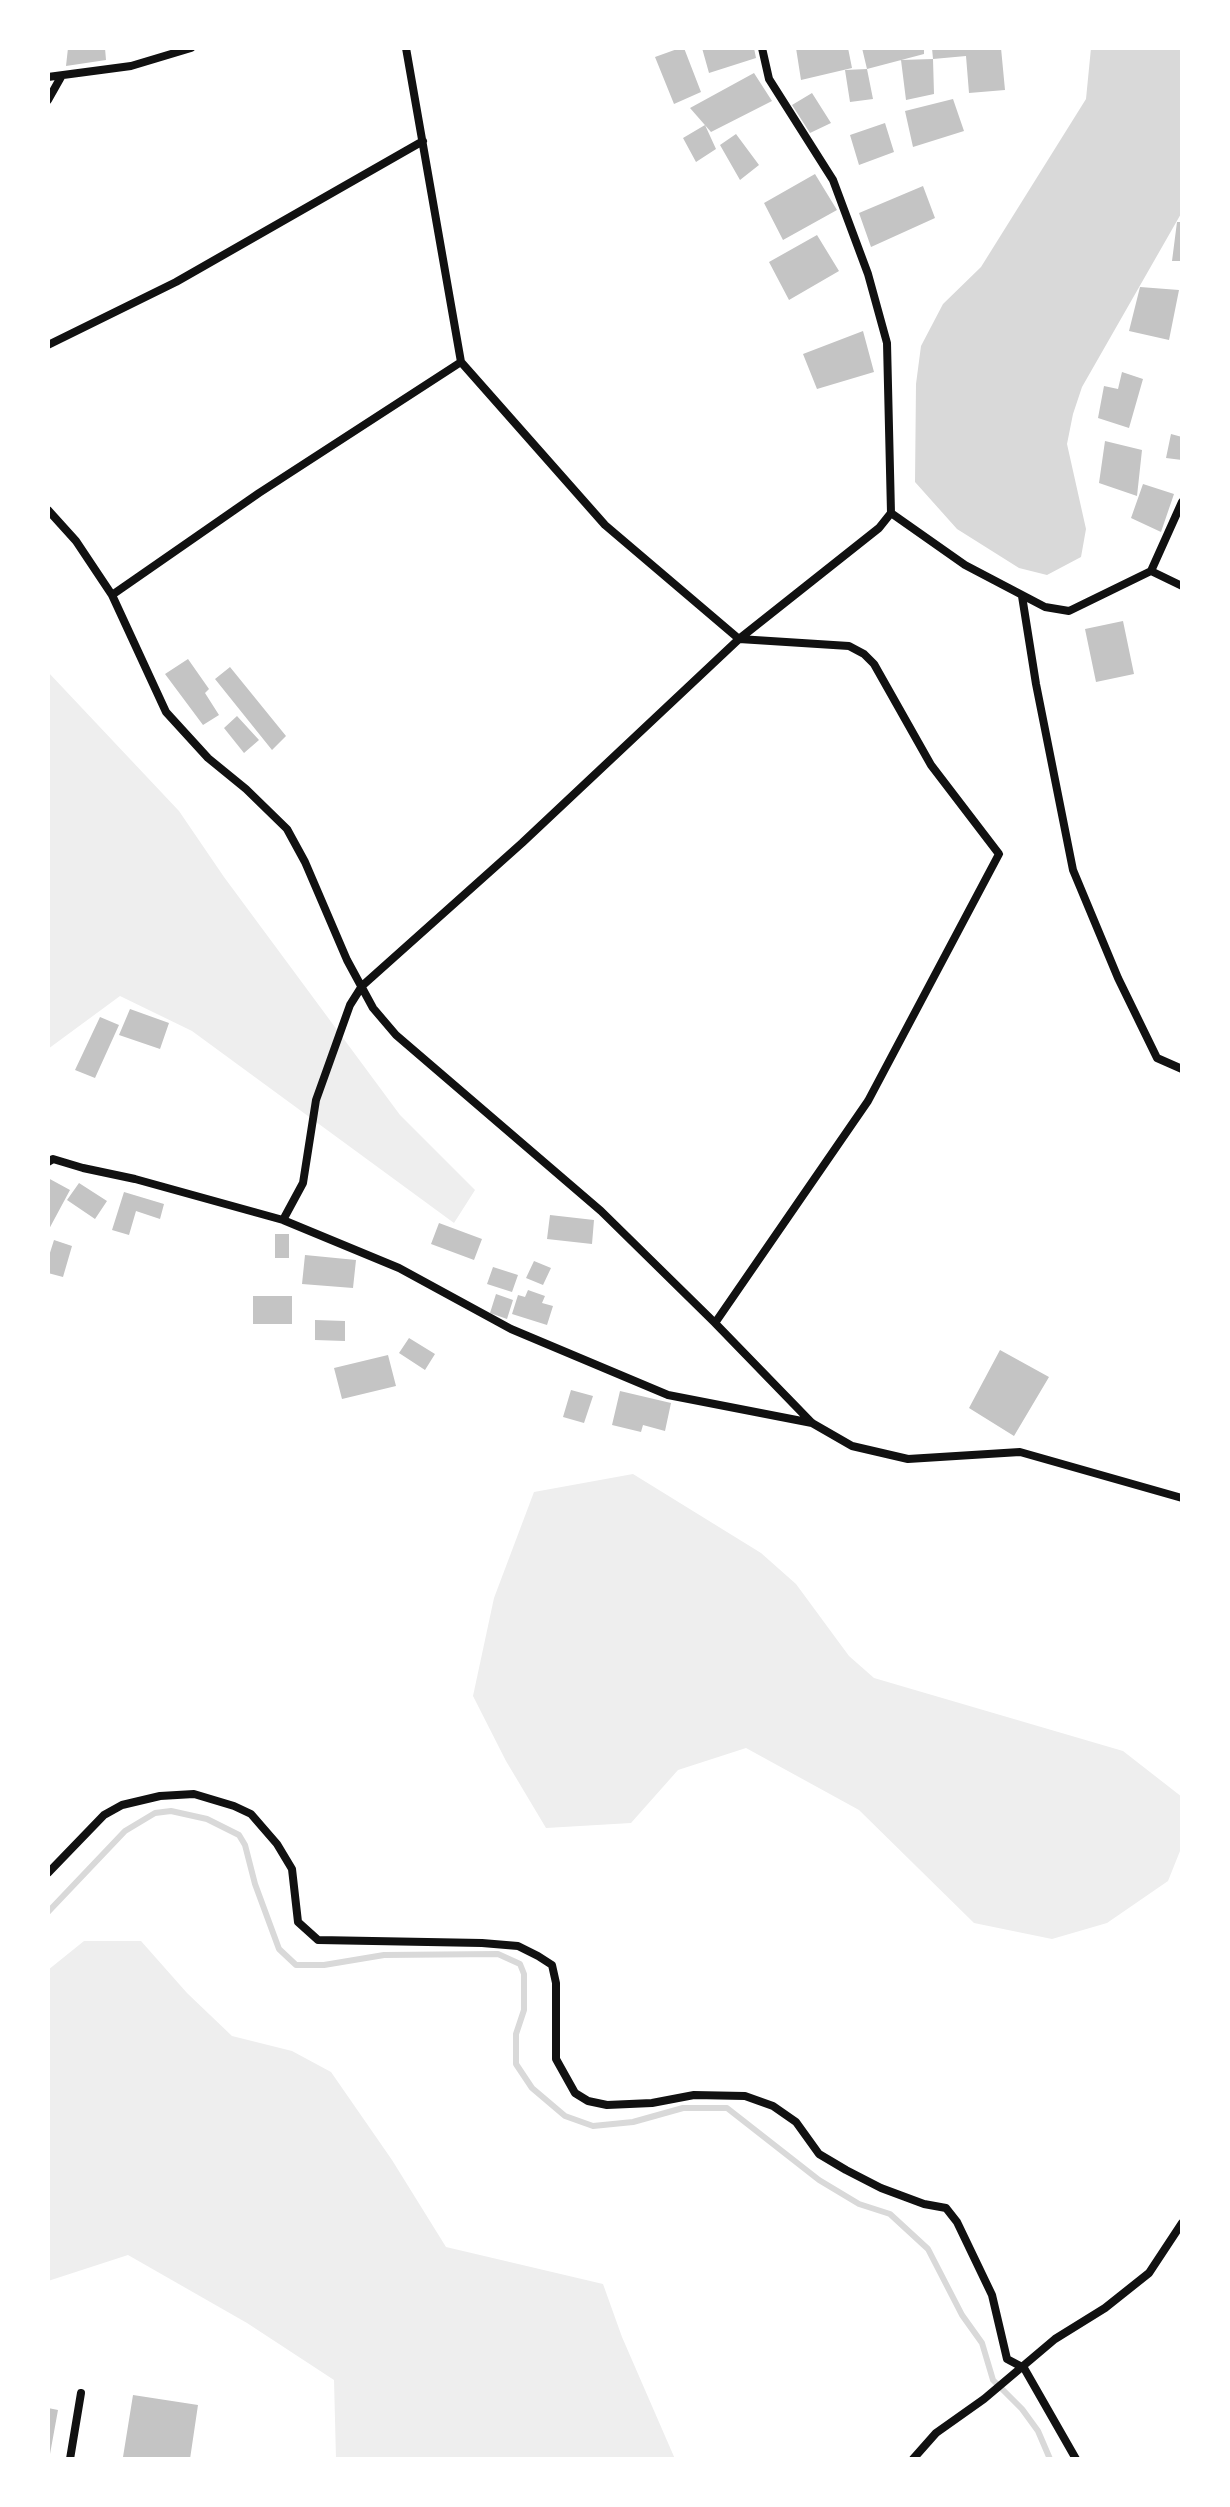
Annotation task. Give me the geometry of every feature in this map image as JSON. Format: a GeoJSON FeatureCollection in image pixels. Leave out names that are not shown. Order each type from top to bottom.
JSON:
{"type":"FeatureCollection","features":[{"type":"Feature","properties":{"kind":"street"},"geometry":{"type":"LineString","coordinates":[[48,77],[131,66],[191,48]]}},
{"type":"Feature","properties":{"kind":"street"},"geometry":{"type":"LineString","coordinates":[[406,48],[461,362],[605,525],[739,639],[849,646],[864,654],[874,664],[931,765],[999,854],[868,1101],[715,1323]]}},
{"type":"Feature","properties":{"kind":"street"},"geometry":{"type":"LineString","coordinates":[[283,1220],[303,1183],[316,1100],[350,1005],[362,986],[522,843],[739,639],[879,528],[891,513],[887,343],[868,274],[833,180],[769,79],[762,48]]}},
{"type":"Feature","properties":{"kind":"street"},"geometry":{"type":"LineString","coordinates":[[48,100],[61,77]]}},
{"type":"Feature","properties":{"kind":"street"},"geometry":{"type":"LineString","coordinates":[[48,345],[176,282],[423,141]]}},
{"type":"Feature","properties":{"kind":"street"},"geometry":{"type":"LineString","coordinates":[[112,595],[259,493],[461,362]]}},
{"type":"Feature","properties":{"kind":"street"},"geometry":{"type":"LineString","coordinates":[[891,513],[965,565],[1045,607],[1069,611],[1151,571],[1182,502]]}},
{"type":"Feature","properties":{"kind":"street"},"geometry":{"type":"LineString","coordinates":[[48,510],[76,541],[112,595],[166,712],[208,758],[287,829],[373,1008],[396,1035],[601,1211],[812,1423],[852,1446],[908,1459],[1020,1452],[1182,1498]]}},
{"type":"Feature","properties":{"kind":"street"},"geometry":{"type":"LineString","coordinates":[[1151,571],[1182,586]]}},
{"type":"Feature","properties":{"kind":"street"},"geometry":{"type":"LineString","coordinates":[[1022,596],[1073,870],[1118,978],[1157,1058],[1182,1069]]}},
{"type":"Feature","properties":{"kind":"street"},"geometry":{"type":"LineString","coordinates":[[48,1162],[53,1159],[135,1179],[283,1220],[399,1268],[511,1329],[668,1395],[812,1423]]}},
{"type":"Feature","properties":{"kind":"street"},"geometry":{"type":"LineString","coordinates":[[48,1873],[104,1815],[122,1805],[160,1796],[194,1794],[234,1806],[251,1814],[260,1824],[292,1869],[298,1922],[318,1940],[518,1946],[552,1965],[556,1983],[556,2059],[575,2093],[588,2101],[607,2105],[652,2103],[694,2095],[745,2096],[773,2106],[796,2122],[819,2154],[846,2170],[881,2188],[924,2204],[946,2208],[957,2222],[992,2295],[1007,2359],[1024,2368],[1076,2459]]}},
{"type":"Feature","properties":{"kind":"street"},"geometry":{"type":"LineString","coordinates":[[913,2459],[936,2433],[1024,2368],[1055,2339],[1105,2308],[1149,2273],[1182,2223]]}},
{"type":"Feature","properties":{"kind":"street"},"geometry":{"type":"LineString","coordinates":[[70,2459],[81,2393]]}},
{"type":"Feature","properties":{"kind":"shaded area"},"geometry":{"type":"Polygon","coordinates":[[[1091,48],[1182,48],[1182,212],[1082,387],[1067,444],[1086,529],[1081,557],[1047,575],[1019,568],[957,529],[915,482],[916,384],[921,346],[943,304],[981,267],[1086,99],[1091,48]]]}},
{"type":"Feature","properties":{"kind":"shaded area"},"geometry":{"type":"Polygon","coordinates":[[[48,672],[179,811],[224,877],[400,1115],[475,1190],[454,1223],[192,1031],[120,996],[48,1049],[48,672]]]}},
{"type":"Feature","properties":{"kind":"shaded area"},"geometry":{"type":"Polygon","coordinates":[[[633,1474],[761,1553],[796,1584],[849,1656],[874,1678],[1123,1751],[1182,1797],[1182,1846],[1168,1881],[1107,1923],[1052,1939],[974,1923],[859,1810],[746,1748],[678,1770],[631,1823],[546,1828],[506,1761],[473,1696],[494,1598],[534,1492],[633,1474]]]}},
{"type":"Feature","properties":{"kind":"shaded area"},"geometry":{"type":"Polygon","coordinates":[[[84,1941],[141,1941],[187,1993],[232,2036],[292,2051],[331,2072],[392,2160],[446,2247],[603,2284],[622,2337],[675,2459],[336,2459],[334,2380],[247,2323],[128,2255],[48,2281],[48,1970],[84,1941]]]}},
{"type":"Feature","properties":{"kind":"building"},"geometry":{"type":"Polygon","coordinates":[[[68,48],[105,48],[106,60],[66,66],[68,48]]]}},
{"type":"Feature","properties":{"kind":"building"},"geometry":{"type":"Polygon","coordinates":[[[684,48],[701,92],[674,104],[655,57],[684,48]]]}},
{"type":"Feature","properties":{"kind":"building"},"geometry":{"type":"Polygon","coordinates":[[[702,48],[754,48],[756,58],[709,73],[702,48]]]}},
{"type":"Feature","properties":{"kind":"building"},"geometry":{"type":"Polygon","coordinates":[[[796,48],[848,48],[852,68],[801,80],[796,48]]]}},
{"type":"Feature","properties":{"kind":"building"},"geometry":{"type":"Polygon","coordinates":[[[862,48],[924,48],[924,54],[867,69],[862,48]]]}},
{"type":"Feature","properties":{"kind":"building"},"geometry":{"type":"Polygon","coordinates":[[[932,48],[1001,48],[1005,90],[969,93],[966,56],[933,59],[932,48]]]}},
{"type":"Feature","properties":{"kind":"building"},"geometry":{"type":"Polygon","coordinates":[[[933,59],[934,94],[906,100],[901,60],[933,59]]]}},
{"type":"Feature","properties":{"kind":"building"},"geometry":{"type":"Polygon","coordinates":[[[867,69],[873,99],[850,102],[845,70],[867,69]]]}},
{"type":"Feature","properties":{"kind":"building"},"geometry":{"type":"Polygon","coordinates":[[[754,73],[772,101],[711,132],[690,108],[754,73]]]}},
{"type":"Feature","properties":{"kind":"building"},"geometry":{"type":"Polygon","coordinates":[[[812,93],[831,123],[810,133],[792,105],[812,93]]]}},
{"type":"Feature","properties":{"kind":"building"},"geometry":{"type":"Polygon","coordinates":[[[953,99],[964,131],[913,147],[905,111],[953,99]]]}},
{"type":"Feature","properties":{"kind":"building"},"geometry":{"type":"Polygon","coordinates":[[[885,123],[894,152],[859,165],[850,135],[885,123]]]}},
{"type":"Feature","properties":{"kind":"building"},"geometry":{"type":"Polygon","coordinates":[[[705,125],[716,149],[696,162],[683,138],[705,125]]]}},
{"type":"Feature","properties":{"kind":"building"},"geometry":{"type":"Polygon","coordinates":[[[736,134],[759,165],[740,180],[720,145],[736,134]]]}},
{"type":"Feature","properties":{"kind":"building"},"geometry":{"type":"Polygon","coordinates":[[[815,174],[837,210],[783,240],[764,203],[815,174]]]}},
{"type":"Feature","properties":{"kind":"building"},"geometry":{"type":"Polygon","coordinates":[[[923,186],[935,218],[871,247],[859,213],[923,186]]]}},
{"type":"Feature","properties":{"kind":"building"},"geometry":{"type":"Polygon","coordinates":[[[1177,222],[1182,222],[1182,261],[1172,261],[1177,222]]]}},
{"type":"Feature","properties":{"kind":"building"},"geometry":{"type":"Polygon","coordinates":[[[817,235],[839,271],[789,300],[769,262],[817,235]]]}},
{"type":"Feature","properties":{"kind":"building"},"geometry":{"type":"Polygon","coordinates":[[[1140,287],[1179,290],[1169,340],[1129,331],[1140,287]]]}},
{"type":"Feature","properties":{"kind":"building"},"geometry":{"type":"Polygon","coordinates":[[[863,331],[874,372],[817,389],[803,354],[863,331]]]}},
{"type":"Feature","properties":{"kind":"building"},"geometry":{"type":"Polygon","coordinates":[[[1122,372],[1143,379],[1129,428],[1098,418],[1104,386],[1118,389],[1122,372]]]}},
{"type":"Feature","properties":{"kind":"building"},"geometry":{"type":"Polygon","coordinates":[[[1171,434],[1182,437],[1182,460],[1166,458],[1171,434]]]}},
{"type":"Feature","properties":{"kind":"building"},"geometry":{"type":"Polygon","coordinates":[[[1105,441],[1142,450],[1137,496],[1099,483],[1105,441]]]}},
{"type":"Feature","properties":{"kind":"building"},"geometry":{"type":"Polygon","coordinates":[[[1143,484],[1174,494],[1161,532],[1131,518],[1143,484]]]}},
{"type":"Feature","properties":{"kind":"building"},"geometry":{"type":"Polygon","coordinates":[[[1123,621],[1134,674],[1096,682],[1085,629],[1123,621]]]}},
{"type":"Feature","properties":{"kind":"building"},"geometry":{"type":"Polygon","coordinates":[[[188,659],[209,689],[205,693],[219,715],[203,725],[165,674],[188,659]]]}},
{"type":"Feature","properties":{"kind":"building"},"geometry":{"type":"Polygon","coordinates":[[[230,667],[286,736],[272,750],[215,679],[230,667]]]}},
{"type":"Feature","properties":{"kind":"building"},"geometry":{"type":"Polygon","coordinates":[[[237,716],[259,740],[244,753],[224,728],[237,716]]]}},
{"type":"Feature","properties":{"kind":"building"},"geometry":{"type":"Polygon","coordinates":[[[130,1009],[169,1023],[160,1049],[119,1035],[130,1009]]]}},
{"type":"Feature","properties":{"kind":"building"},"geometry":{"type":"Polygon","coordinates":[[[100,1017],[119,1025],[95,1078],[75,1070],[100,1017]]]}},
{"type":"Feature","properties":{"kind":"building"},"geometry":{"type":"Polygon","coordinates":[[[48,1178],[70,1190],[48,1231],[48,1178]]]}},
{"type":"Feature","properties":{"kind":"building"},"geometry":{"type":"Polygon","coordinates":[[[79,1183],[107,1201],[95,1219],[67,1200],[79,1183]]]}},
{"type":"Feature","properties":{"kind":"building"},"geometry":{"type":"Polygon","coordinates":[[[124,1192],[164,1204],[160,1219],[136,1211],[129,1235],[112,1230],[124,1192]]]}},
{"type":"Feature","properties":{"kind":"building"},"geometry":{"type":"Polygon","coordinates":[[[550,1215],[594,1220],[592,1244],[547,1239],[550,1215]]]}},
{"type":"Feature","properties":{"kind":"building"},"geometry":{"type":"Polygon","coordinates":[[[439,1223],[482,1239],[474,1260],[431,1244],[439,1223]]]}},
{"type":"Feature","properties":{"kind":"building"},"geometry":{"type":"Polygon","coordinates":[[[275,1234],[289,1234],[289,1258],[275,1258],[275,1234]]]}},
{"type":"Feature","properties":{"kind":"building"},"geometry":{"type":"Polygon","coordinates":[[[54,1240],[72,1246],[63,1277],[48,1273],[48,1259],[54,1240]]]}},
{"type":"Feature","properties":{"kind":"building"},"geometry":{"type":"Polygon","coordinates":[[[305,1255],[356,1260],[353,1288],[302,1284],[305,1255]]]}},
{"type":"Feature","properties":{"kind":"building"},"geometry":{"type":"Polygon","coordinates":[[[534,1261],[551,1268],[543,1285],[526,1278],[534,1261]]]}},
{"type":"Feature","properties":{"kind":"building"},"geometry":{"type":"Polygon","coordinates":[[[493,1267],[518,1275],[512,1292],[487,1284],[493,1267]]]}},
{"type":"Feature","properties":{"kind":"building"},"geometry":{"type":"Polygon","coordinates":[[[528,1290],[545,1296],[542,1303],[553,1306],[547,1325],[512,1314],[518,1295],[525,1297],[528,1290]]]}},
{"type":"Feature","properties":{"kind":"building"},"geometry":{"type":"Polygon","coordinates":[[[496,1294],[513,1300],[507,1319],[490,1313],[496,1294]]]}},
{"type":"Feature","properties":{"kind":"building"},"geometry":{"type":"Polygon","coordinates":[[[253,1296],[292,1296],[292,1324],[253,1324],[253,1296]]]}},
{"type":"Feature","properties":{"kind":"building"},"geometry":{"type":"Polygon","coordinates":[[[315,1320],[345,1321],[345,1341],[315,1340],[315,1320]]]}},
{"type":"Feature","properties":{"kind":"building"},"geometry":{"type":"Polygon","coordinates":[[[409,1338],[435,1354],[425,1370],[399,1353],[409,1338]]]}},
{"type":"Feature","properties":{"kind":"building"},"geometry":{"type":"Polygon","coordinates":[[[1000,1350],[1049,1377],[1014,1436],[969,1408],[1000,1350]]]}},
{"type":"Feature","properties":{"kind":"building"},"geometry":{"type":"Polygon","coordinates":[[[388,1355],[396,1386],[342,1399],[334,1368],[388,1355]]]}},
{"type":"Feature","properties":{"kind":"building"},"geometry":{"type":"Polygon","coordinates":[[[571,1390],[593,1396],[584,1423],[563,1417],[571,1390]]]}},
{"type":"Feature","properties":{"kind":"building"},"geometry":{"type":"Polygon","coordinates":[[[620,1391],[671,1403],[665,1431],[643,1425],[641,1432],[612,1425],[620,1391]]]}},
{"type":"Feature","properties":{"kind":"building"},"geometry":{"type":"Polygon","coordinates":[[[133,2395],[198,2405],[190,2459],[123,2457],[133,2395]]]}},
{"type":"Feature","properties":{"kind":"building"},"geometry":{"type":"Polygon","coordinates":[[[48,2408],[58,2410],[50,2454],[48,2454],[48,2408]]]}},
{"type":"Feature","properties":{"kind":"waterway"},"geometry":{"type":"LineString","coordinates":[[48,1912],[125,1831],[155,1813],[171,1811],[207,1819],[239,1835],[279,1949],[296,1965],[324,1965],[384,1955],[498,1954],[520,1964],[524,1974],[524,2010],[516,2034],[516,2064],[532,2088],[565,2116],[593,2126],[633,2122],[683,2108],[727,2108],[819,2180],[859,2204],[890,2214],[928,2249],[962,2315],[982,2343],[993,2380],[1022,2409],[1038,2431],[1050,2459]]}}]}
